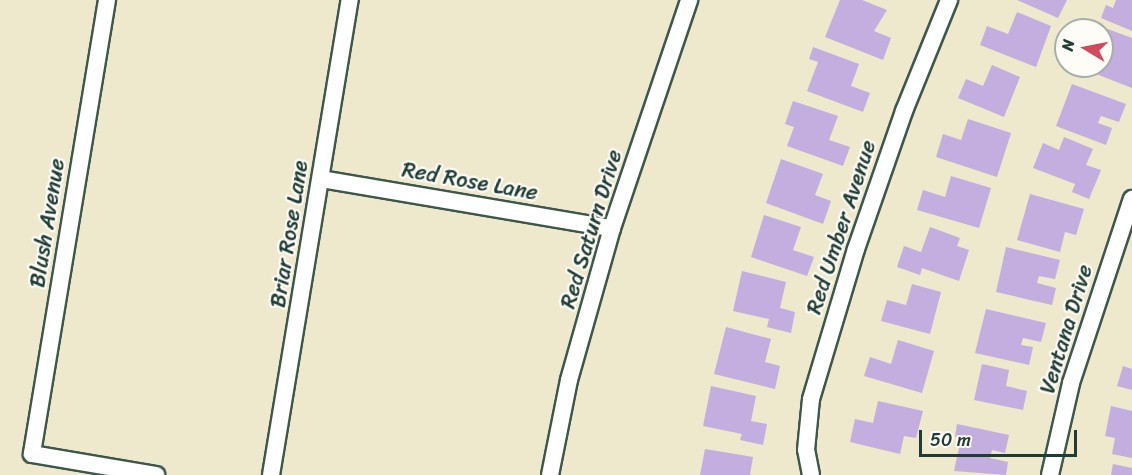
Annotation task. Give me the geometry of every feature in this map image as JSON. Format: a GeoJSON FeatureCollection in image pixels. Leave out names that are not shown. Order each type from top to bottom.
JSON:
{"type":"FeatureCollection","features":[{"type":"Feature","properties":{"kind":"street","name":"Blush Avenue"},"geometry":{"type":"LineString","coordinates":[[107,0],[32,454],[156,475]]}},
{"type":"Feature","properties":{"kind":"street","name":"Briar Rose Lane"},"geometry":{"type":"LineString","coordinates":[[271,475],[350,0]]}},
{"type":"Feature","properties":{"kind":"street","name":"Red Saturn Drive"},"geometry":{"type":"LineString","coordinates":[[549,475],[569,380],[612,228],[689,0]]}},
{"type":"Feature","properties":{"kind":"street","name":"Red Umber Avenue"},"geometry":{"type":"LineString","coordinates":[[811,475],[806,450],[811,399],[856,249],[904,111],[949,0]]}},
{"type":"Feature","properties":{"kind":"street","name":"Red Rose Lane"},"geometry":{"type":"LineString","coordinates":[[321,179],[612,228]]}},
{"type":"Feature","properties":{"kind":"street","name":"Ventana Drive"},"geometry":{"type":"LineString","coordinates":[[1050,475],[1071,383],[1132,199]]}},
{"type":"Feature","properties":{"kind":"building"},"geometry":{"type":"Polygon","coordinates":[[[840,0],[862,0],[887,10],[874,31],[891,38],[883,60],[825,37],[840,0]]]}},
{"type":"Feature","properties":{"kind":"building"},"geometry":{"type":"Polygon","coordinates":[[[1017,0],[1067,0],[1058,18],[1017,0]]]}},
{"type":"Feature","properties":{"kind":"building"},"geometry":{"type":"Polygon","coordinates":[[[1116,0],[1132,0],[1132,31],[1114,23],[1114,18],[1101,18],[1106,5],[1113,8],[1116,0]]]}},
{"type":"Feature","properties":{"kind":"building"},"geometry":{"type":"Polygon","coordinates":[[[1017,12],[1051,26],[1036,67],[980,45],[987,26],[1008,34],[1017,12]]]}},
{"type":"Feature","properties":{"kind":"building"},"geometry":{"type":"Polygon","coordinates":[[[1114,31],[1132,38],[1132,88],[1106,78],[1114,78],[1114,31]]]}},
{"type":"Feature","properties":{"kind":"building"},"geometry":{"type":"Polygon","coordinates":[[[813,47],[859,64],[851,86],[870,93],[863,112],[807,91],[818,62],[809,59],[813,47]]]}},
{"type":"Feature","properties":{"kind":"building"},"geometry":{"type":"Polygon","coordinates":[[[992,65],[1020,77],[1004,117],[958,98],[966,79],[983,86],[992,65]]]}},
{"type":"Feature","properties":{"kind":"building"},"geometry":{"type":"Polygon","coordinates":[[[1072,84],[1126,104],[1119,122],[1101,116],[1098,123],[1112,128],[1106,145],[1056,126],[1072,84]]]}},
{"type":"Feature","properties":{"kind":"building"},"geometry":{"type":"Polygon","coordinates":[[[793,101],[838,116],[829,140],[850,147],[843,166],[787,146],[794,127],[785,124],[793,101]]]}},
{"type":"Feature","properties":{"kind":"building"},"geometry":{"type":"Polygon","coordinates":[[[968,119],[1011,133],[997,177],[936,157],[943,134],[961,140],[968,119]]]}},
{"type":"Feature","properties":{"kind":"building"},"geometry":{"type":"Polygon","coordinates":[[[1064,137],[1093,149],[1086,165],[1101,170],[1089,199],[1072,192],[1075,184],[1033,168],[1043,143],[1059,150],[1064,137]]]}},
{"type":"Feature","properties":{"kind":"building"},"geometry":{"type":"Polygon","coordinates":[[[781,159],[823,174],[815,195],[831,201],[823,224],[766,203],[781,159]]]}},
{"type":"Feature","properties":{"kind":"building"},"geometry":{"type":"Polygon","coordinates":[[[951,176],[991,188],[979,228],[917,210],[923,190],[945,197],[951,176]]]}},
{"type":"Feature","properties":{"kind":"building"},"geometry":{"type":"Polygon","coordinates":[[[1030,194],[1084,209],[1076,235],[1065,232],[1060,252],[1017,240],[1030,194]]]}},
{"type":"Feature","properties":{"kind":"building"},"geometry":{"type":"Polygon","coordinates":[[[764,215],[801,227],[793,250],[814,257],[807,276],[751,257],[764,215]]]}},
{"type":"Feature","properties":{"kind":"building"},"geometry":{"type":"Polygon","coordinates":[[[930,227],[960,238],[957,246],[969,250],[959,281],[922,268],[920,275],[897,267],[904,246],[921,252],[930,227]]]}},
{"type":"Feature","properties":{"kind":"building"},"geometry":{"type":"Polygon","coordinates":[[[1006,247],[1060,260],[1055,279],[1039,276],[1037,283],[1056,288],[1052,305],[996,292],[1006,247]]]}},
{"type":"Feature","properties":{"kind":"building"},"geometry":{"type":"Polygon","coordinates":[[[742,271],[786,282],[780,308],[795,312],[791,333],[767,327],[769,319],[733,311],[742,271]]]}},
{"type":"Feature","properties":{"kind":"building"},"geometry":{"type":"Polygon","coordinates":[[[912,284],[941,292],[930,334],[881,321],[887,300],[906,305],[912,284]]]}},
{"type":"Feature","properties":{"kind":"building"},"geometry":{"type":"Polygon","coordinates":[[[986,309],[1046,323],[1041,342],[1023,338],[1021,345],[1033,347],[1029,365],[975,353],[986,309]]]}},
{"type":"Feature","properties":{"kind":"building"},"geometry":{"type":"Polygon","coordinates":[[[726,327],[771,339],[765,362],[780,366],[775,389],[714,374],[726,327]]]}},
{"type":"Feature","properties":{"kind":"building"},"geometry":{"type":"Polygon","coordinates":[[[898,340],[934,351],[922,393],[864,376],[870,357],[891,364],[898,340]]]}},
{"type":"Feature","properties":{"kind":"building"},"geometry":{"type":"Polygon","coordinates":[[[982,364],[1009,370],[1006,386],[1027,391],[1023,410],[974,400],[982,364]]]}},
{"type":"Feature","properties":{"kind":"building"},"geometry":{"type":"Polygon","coordinates":[[[1123,366],[1132,369],[1132,390],[1117,386],[1123,366]]]}},
{"type":"Feature","properties":{"kind":"building"},"geometry":{"type":"Polygon","coordinates":[[[711,386],[756,396],[751,421],[767,424],[763,445],[740,440],[742,434],[703,426],[711,386]]]}},
{"type":"Feature","properties":{"kind":"building"},"geometry":{"type":"Polygon","coordinates":[[[878,401],[923,411],[916,438],[904,436],[900,454],[850,442],[855,419],[873,423],[878,401]]]}},
{"type":"Feature","properties":{"kind":"building"},"geometry":{"type":"Polygon","coordinates":[[[1111,406],[1132,411],[1132,458],[1112,454],[1115,438],[1105,436],[1111,406]]]}},
{"type":"Feature","properties":{"kind":"building"},"geometry":{"type":"Polygon","coordinates":[[[957,424],[1009,435],[1005,453],[992,450],[990,458],[1008,462],[1006,475],[954,471],[961,439],[955,437],[957,424]]]}},
{"type":"Feature","properties":{"kind":"building"},"geometry":{"type":"Polygon","coordinates":[[[705,449],[753,457],[750,475],[700,475],[705,449]]]}},
{"type":"Feature","properties":{"kind":"building"},"geometry":{"type":"Polygon","coordinates":[[[1113,464],[1132,468],[1132,475],[1111,475],[1113,464]]]}}]}
